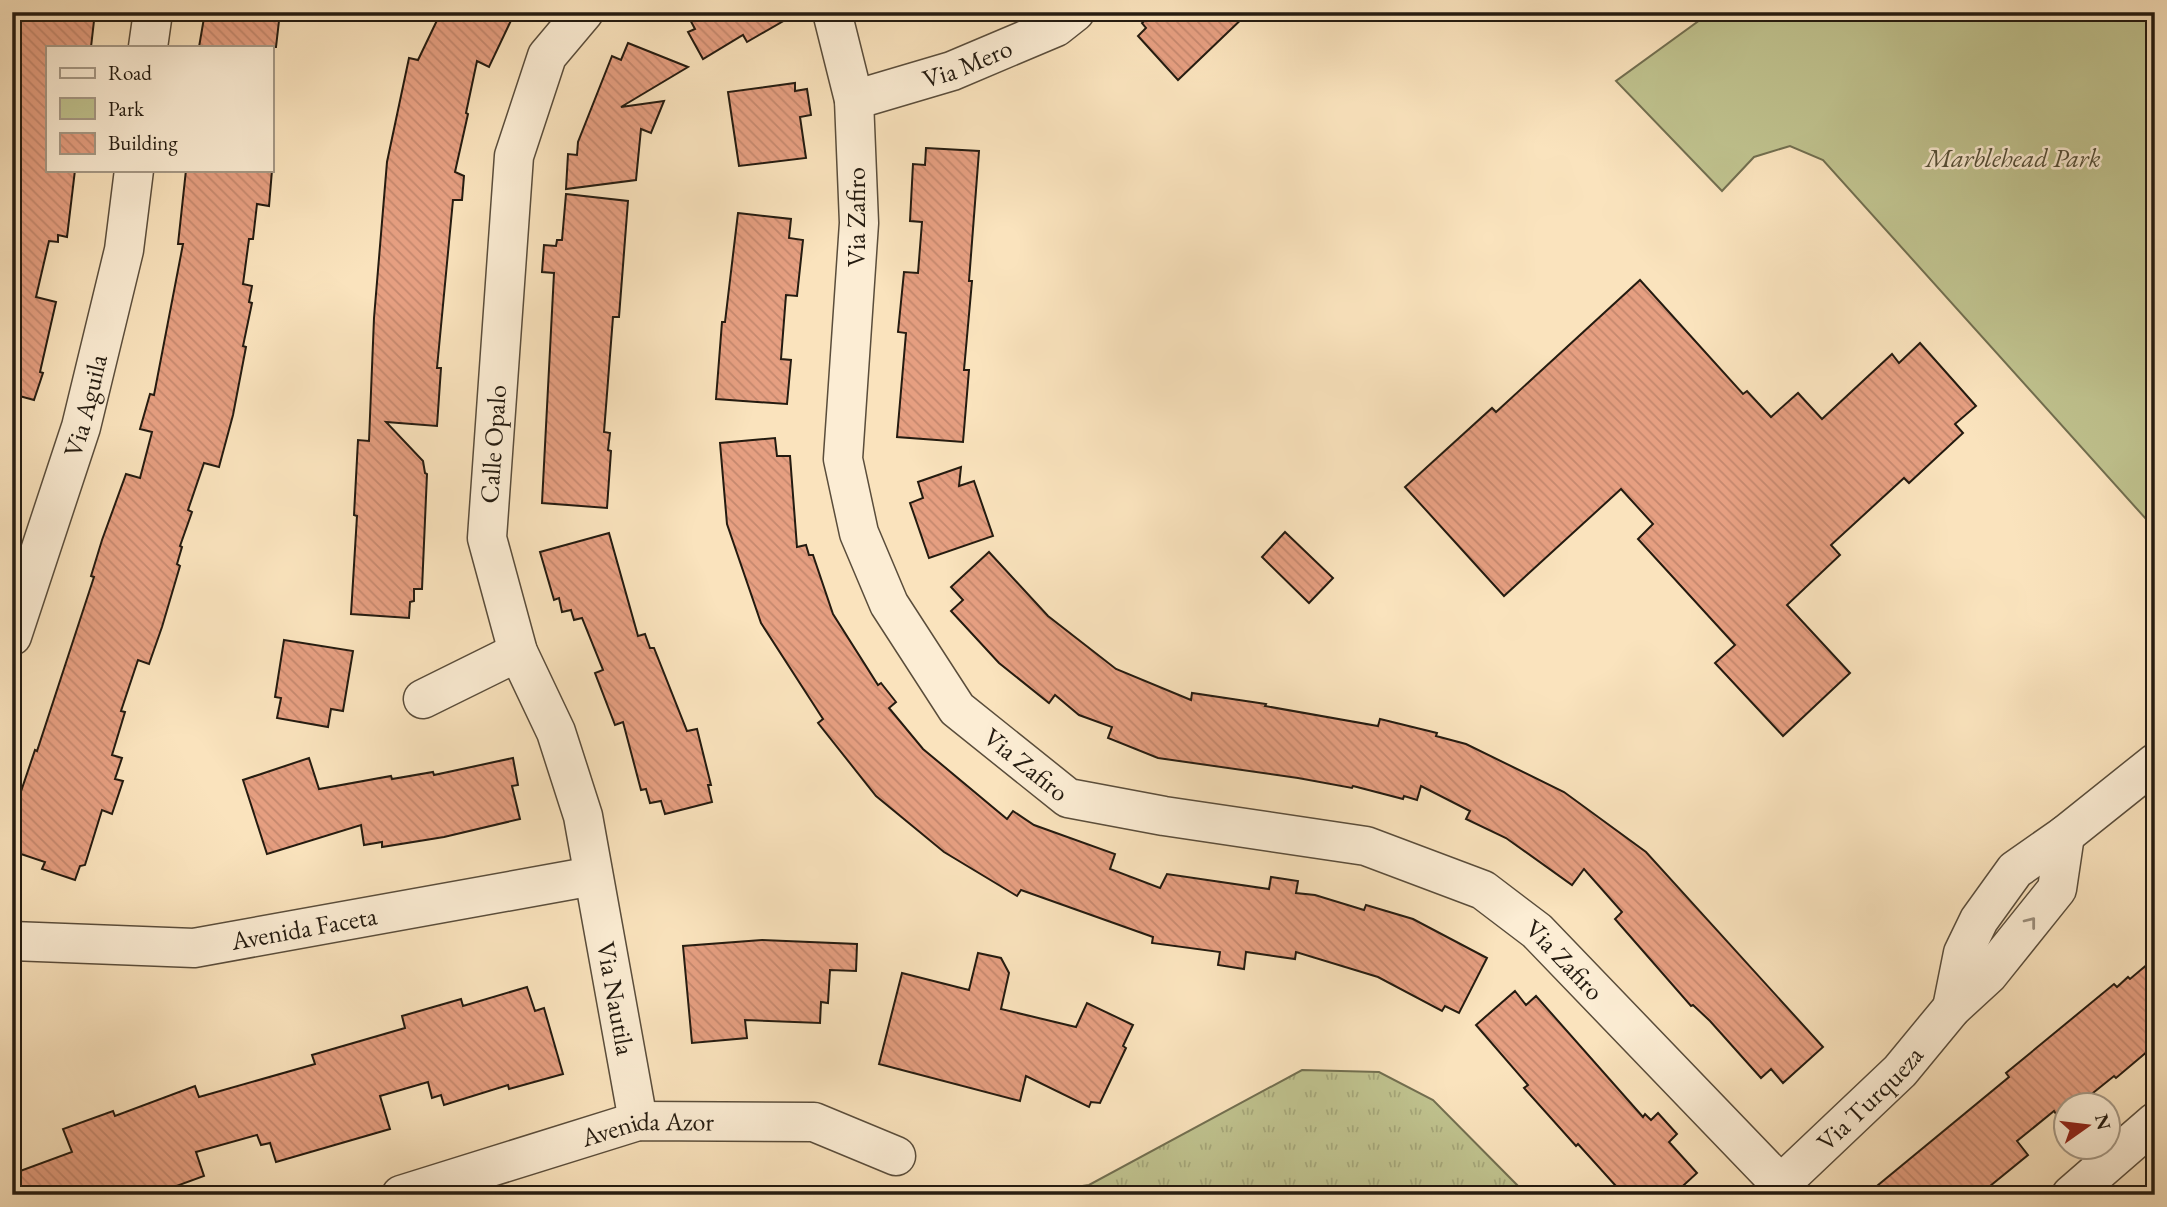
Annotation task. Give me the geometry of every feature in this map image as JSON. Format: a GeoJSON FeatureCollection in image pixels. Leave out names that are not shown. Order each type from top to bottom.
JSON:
{"type":"FeatureCollection","features":[{"type":"Feature","properties":{"kind":"street"},"geometry":{"type":"LineString","coordinates":[[148,46],[153,12]]}},
{"type":"Feature","properties":{"kind":"street","name":"Calle Opalo"},"geometry":{"type":"LineString","coordinates":[[584,12],[547,56],[514,156],[486,538],[518,652],[556,732],[583,816],[593,876]]}},
{"type":"Feature","properties":{"kind":"street","name":"Via Zafiro"},"geometry":{"type":"LineString","coordinates":[[832,12],[854,100],[859,223],[844,459],[859,533],[888,604],[957,709],[1068,798],[1164,816],[1366,846],[1483,890],[1537,930],[1787,1189]]}},
{"type":"Feature","properties":{"kind":"street","name":"Via Mero"},"geometry":{"type":"LineString","coordinates":[[854,100],[952,71],[1056,27],[1075,12]]}},
{"type":"Feature","properties":{"kind":"street","name":"Via Aguila"},"geometry":{"type":"LineString","coordinates":[[12,636],[81,427],[124,250],[134,172]]}},
{"type":"Feature","properties":{"kind":"street"},"geometry":{"type":"LineString","coordinates":[[423,699],[518,652]]}},
{"type":"Feature","properties":{"kind":"street","name":"Via Turqueza"},"geometry":{"type":"LineString","coordinates":[[1787,1189],[1900,1071],[1952,1008],[1963,953],[1979,920],[2015,870],[2065,835],[2155,763]]}},
{"type":"Feature","properties":{"kind":"street","name":"Avenida Faceta"},"geometry":{"type":"LineString","coordinates":[[12,941],[194,948],[593,876]]}},
{"type":"Feature","properties":{"kind":"street","name":"Via Nautila"},"geometry":{"type":"LineString","coordinates":[[593,876],[638,1121]]}},
{"type":"Feature","properties":{"kind":"street","name":"Avenida Azor"},"geometry":{"type":"LineString","coordinates":[[401,1195],[638,1121],[814,1122],[896,1156]]}},
{"type":"Feature","properties":{"kind":"street"},"geometry":{"type":"LineString","coordinates":[[2071,1195],[2155,1122]]}},
{"type":"Feature","properties":{"kind":"green space","name":"Marblehead Park"},"geometry":{"type":"Polygon","coordinates":[[[1711,12],[2155,12],[2155,529],[1823,160],[1790,146],[1754,157],[1722,191],[1616,81],[1711,12]]]}},
{"type":"Feature","properties":{"kind":"green space"},"geometry":{"type":"Polygon","coordinates":[[[1302,1070],[1379,1072],[1433,1100],[1527,1195],[1022,1195],[1089,1185],[1302,1070]]]}},
{"type":"Feature","properties":{"kind":"building"},"geometry":{"type":"Polygon","coordinates":[[[12,12],[95,12],[91,46],[46,46],[46,172],[75,172],[67,237],[58,235],[58,242],[49,241],[36,297],[56,302],[40,372],[43,373],[34,400],[12,394],[12,12]]]}},
{"type":"Feature","properties":{"kind":"building"},"geometry":{"type":"Polygon","coordinates":[[[205,12],[280,12],[276,47],[199,46],[205,12]]]}},
{"type":"Feature","properties":{"kind":"building"},"geometry":{"type":"Polygon","coordinates":[[[441,12],[515,12],[489,67],[477,61],[466,113],[468,114],[455,172],[464,176],[462,200],[453,200],[437,368],[441,368],[437,426],[386,422],[423,461],[427,474],[422,589],[414,589],[409,618],[351,614],[358,440],[369,441],[374,318],[387,162],[409,58],[418,60],[441,12]]]}},
{"type":"Feature","properties":{"kind":"building"},"geometry":{"type":"Polygon","coordinates":[[[686,12],[799,12],[747,42],[743,35],[703,59],[688,32],[695,29],[686,12]]]}},
{"type":"Feature","properties":{"kind":"building"},"geometry":{"type":"Polygon","coordinates":[[[1154,12],[1249,12],[1178,80],[1138,36],[1146,28],[1142,23],[1154,12]]]}},
{"type":"Feature","properties":{"kind":"building"},"geometry":{"type":"Polygon","coordinates":[[[628,43],[688,67],[621,107],[664,101],[651,133],[641,129],[636,180],[566,189],[568,154],[577,155],[578,142],[612,56],[621,60],[628,43]]]}},
{"type":"Feature","properties":{"kind":"building"},"geometry":{"type":"Polygon","coordinates":[[[795,83],[795,91],[807,89],[811,115],[800,117],[806,158],[739,166],[728,92],[795,83]]]}},
{"type":"Feature","properties":{"kind":"building"},"geometry":{"type":"Polygon","coordinates":[[[926,148],[979,151],[964,370],[969,370],[963,442],[897,437],[906,333],[898,332],[904,272],[918,273],[922,222],[910,221],[913,164],[925,165],[926,148]]]}},
{"type":"Feature","properties":{"kind":"building"},"geometry":{"type":"Polygon","coordinates":[[[186,172],[272,172],[269,206],[257,204],[253,239],[249,239],[243,284],[252,286],[249,302],[252,303],[233,415],[219,467],[204,463],[188,510],[192,512],[180,546],[182,547],[177,564],[180,566],[162,627],[149,664],[138,660],[121,711],[125,712],[112,755],[122,758],[115,779],[123,781],[112,814],[102,810],[85,865],[80,866],[75,880],[42,869],[45,862],[12,851],[12,818],[35,750],[37,751],[94,577],[91,576],[102,540],[126,474],[140,478],[152,432],[140,429],[150,394],[154,395],[183,244],[178,244],[186,172]]]}},
{"type":"Feature","properties":{"kind":"building"},"geometry":{"type":"Polygon","coordinates":[[[566,194],[628,201],[619,317],[613,317],[604,432],[610,433],[608,450],[611,451],[607,508],[542,503],[554,273],[542,272],[544,245],[556,246],[557,240],[562,240],[566,194]]]}},
{"type":"Feature","properties":{"kind":"building"},"geometry":{"type":"Polygon","coordinates":[[[738,213],[791,219],[789,238],[803,240],[797,296],[786,295],[781,359],[791,360],[787,404],[716,399],[722,322],[725,322],[738,213]]]}},
{"type":"Feature","properties":{"kind":"building"},"geometry":{"type":"Polygon","coordinates":[[[1640,280],[1743,394],[1747,391],[1771,417],[1798,393],[1822,419],[1892,354],[1899,363],[1920,343],[1976,406],[1955,424],[1963,433],[1909,483],[1904,478],[1831,545],[1840,555],[1787,605],[1850,673],[1783,736],[1715,663],[1735,645],[1638,539],[1653,524],[1621,489],[1504,596],[1405,487],[1492,408],[1496,412],[1640,280]]]}},
{"type":"Feature","properties":{"kind":"building"},"geometry":{"type":"Polygon","coordinates":[[[775,438],[777,456],[790,456],[797,547],[806,545],[809,555],[813,555],[833,614],[878,685],[881,683],[896,702],[889,708],[923,749],[1007,819],[1013,811],[1034,825],[1115,854],[1110,869],[1160,888],[1167,874],[1269,889],[1271,877],[1298,881],[1296,893],[1315,895],[1364,910],[1366,905],[1413,919],[1487,958],[1459,1013],[1445,1006],[1442,1011],[1378,977],[1296,952],[1295,959],[1246,952],[1244,969],[1218,965],[1220,952],[1152,943],[1153,937],[1021,890],[1017,896],[944,852],[876,796],[818,723],[823,719],[761,623],[727,524],[720,443],[775,438]]]}},
{"type":"Feature","properties":{"kind":"building"},"geometry":{"type":"Polygon","coordinates":[[[961,467],[959,486],[974,481],[993,536],[929,558],[910,503],[923,498],[918,482],[961,467]]]}},
{"type":"Feature","properties":{"kind":"building"},"geometry":{"type":"Polygon","coordinates":[[[1285,532],[1333,578],[1309,603],[1262,557],[1285,532]]]}},
{"type":"Feature","properties":{"kind":"building"},"geometry":{"type":"Polygon","coordinates":[[[609,533],[638,636],[645,634],[650,648],[654,648],[687,731],[697,729],[711,785],[708,785],[712,802],[665,814],[661,801],[650,803],[646,789],[641,790],[623,722],[615,725],[595,673],[603,670],[582,618],[574,620],[571,610],[562,612],[559,598],[554,600],[540,552],[609,533]]]}},
{"type":"Feature","properties":{"kind":"building"},"geometry":{"type":"Polygon","coordinates":[[[989,552],[1048,616],[1116,669],[1191,700],[1192,693],[1378,726],[1380,719],[1437,733],[1436,736],[1466,744],[1564,792],[1646,852],[1823,1047],[1783,1083],[1771,1069],[1761,1078],[1710,1021],[1691,1006],[1615,919],[1622,912],[1584,869],[1572,885],[1506,838],[1466,819],[1470,811],[1421,786],[1417,800],[1404,796],[1403,799],[1353,786],[1352,788],[1158,758],[1108,738],[1112,727],[1079,715],[1055,695],[1049,703],[999,663],[951,611],[963,600],[951,587],[989,552]]]}},
{"type":"Feature","properties":{"kind":"building"},"geometry":{"type":"Polygon","coordinates":[[[284,640],[353,651],[343,711],[331,709],[328,727],[277,718],[281,698],[275,697],[284,640]]]}},
{"type":"Feature","properties":{"kind":"building"},"geometry":{"type":"Polygon","coordinates":[[[309,758],[319,789],[391,776],[392,779],[433,772],[434,775],[513,758],[518,785],[512,786],[520,819],[444,837],[382,847],[382,842],[364,845],[361,825],[267,854],[243,780],[309,758]]]}},
{"type":"Feature","properties":{"kind":"building"},"geometry":{"type":"Polygon","coordinates":[[[762,940],[857,944],[856,971],[830,970],[828,1003],[821,1002],[820,1023],[745,1020],[747,1038],[692,1043],[683,946],[762,940]]]}},
{"type":"Feature","properties":{"kind":"building"},"geometry":{"type":"Polygon","coordinates":[[[978,953],[1001,958],[1009,973],[1001,1009],[1076,1027],[1087,1003],[1133,1025],[1123,1046],[1126,1048],[1100,1103],[1091,1102],[1089,1107],[1026,1076],[1020,1101],[879,1064],[902,973],[969,990],[978,953]]]}},
{"type":"Feature","properties":{"kind":"building"},"geometry":{"type":"Polygon","coordinates":[[[2155,958],[2155,1045],[2116,1078],[2114,1076],[2094,1092],[2052,1092],[2052,1113],[2017,1141],[2028,1155],[1979,1195],[1866,1195],[2009,1077],[2006,1073],[2114,984],[2117,987],[2128,977],[2130,979],[2155,958]]]}},
{"type":"Feature","properties":{"kind":"building"},"geometry":{"type":"Polygon","coordinates":[[[527,987],[535,1011],[544,1008],[563,1074],[509,1089],[508,1085],[444,1105],[441,1095],[432,1098],[428,1082],[380,1096],[390,1129],[276,1162],[270,1143],[261,1145],[257,1135],[196,1152],[204,1176],[152,1195],[12,1195],[12,1174],[72,1152],[63,1129],[113,1111],[115,1116],[195,1086],[199,1097],[315,1064],[312,1055],[405,1028],[402,1016],[461,999],[463,1006],[527,987]]]}},
{"type":"Feature","properties":{"kind":"building"},"geometry":{"type":"Polygon","coordinates":[[[1515,991],[1526,1005],[1536,996],[1643,1117],[1645,1114],[1651,1120],[1658,1113],[1677,1134],[1669,1142],[1697,1173],[1673,1195],[1624,1195],[1524,1088],[1528,1085],[1476,1025],[1515,991]]]}}]}
